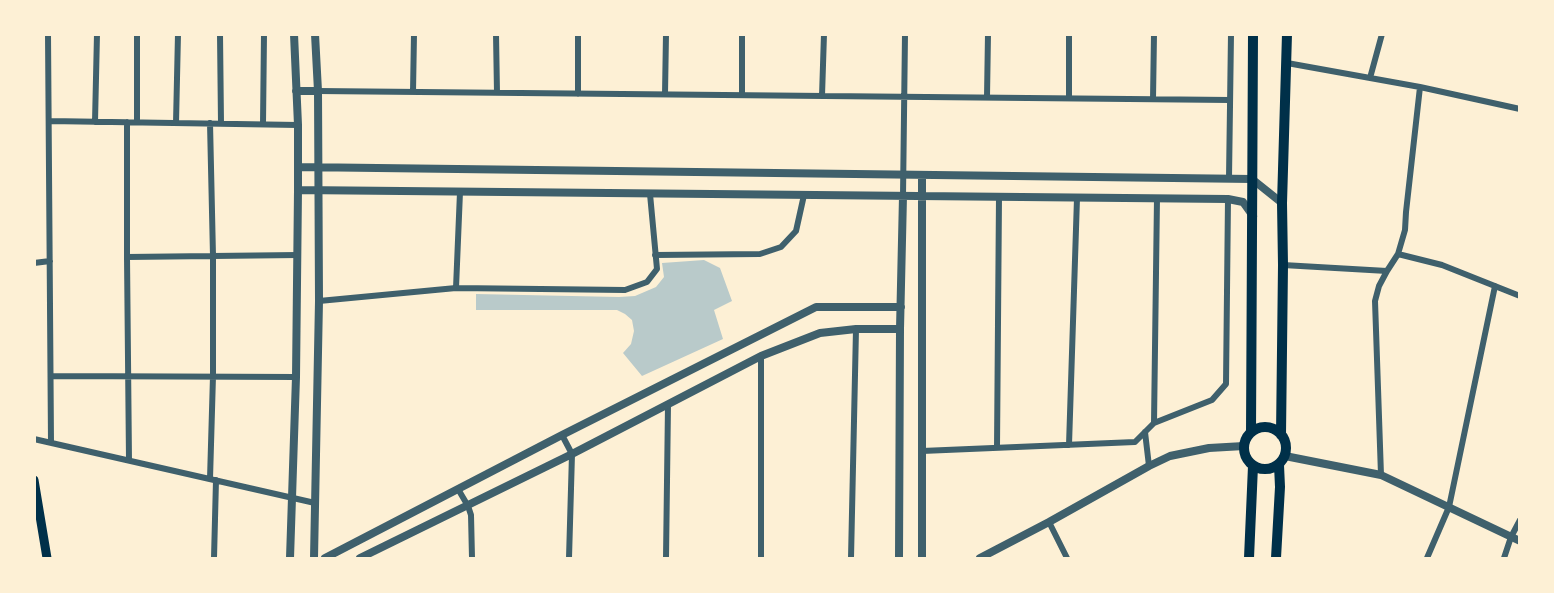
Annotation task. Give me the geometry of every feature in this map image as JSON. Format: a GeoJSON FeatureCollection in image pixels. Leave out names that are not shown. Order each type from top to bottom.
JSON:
{"type":"FeatureCollection","features":[{"type":"Feature","properties":{"kind":"main road"},"geometry":{"type":"LineString","coordinates":[[1251,432],[1253,34]]}},
{"type":"Feature","properties":{"kind":"main road"},"geometry":{"type":"LineString","coordinates":[[1281,435],[1282,204],[1287,34]]}},
{"type":"Feature","properties":{"kind":"main road"},"geometry":{"type":"LineString","coordinates":[[1276,558],[1282,460],[1286,445],[1281,435],[1272,428],[1256,429],[1247,436],[1244,446],[1245,457],[1253,466],[1269,469],[1282,460]]}},
{"type":"Feature","properties":{"kind":"main road"},"geometry":{"type":"LineString","coordinates":[[1249,558],[1253,466]]}},
{"type":"Feature","properties":{"kind":"main road"},"geometry":{"type":"LineString","coordinates":[[34,480],[47,558]]}},
{"type":"Feature","properties":{"kind":"street"},"geometry":{"type":"LineString","coordinates":[[48,34],[51,442]]}},
{"type":"Feature","properties":{"kind":"street"},"geometry":{"type":"LineString","coordinates":[[95,122],[97,34]]}},
{"type":"Feature","properties":{"kind":"street"},"geometry":{"type":"LineString","coordinates":[[137,34],[137,122]]}},
{"type":"Feature","properties":{"kind":"street"},"geometry":{"type":"LineString","coordinates":[[176,123],[178,34]]}},
{"type":"Feature","properties":{"kind":"street"},"geometry":{"type":"LineString","coordinates":[[220,34],[220,123]]}},
{"type":"Feature","properties":{"kind":"street"},"geometry":{"type":"LineString","coordinates":[[264,34],[264,124]]}},
{"type":"Feature","properties":{"kind":"street"},"geometry":{"type":"LineString","coordinates":[[290,558],[298,255],[298,125],[294,34]]}},
{"type":"Feature","properties":{"kind":"street"},"geometry":{"type":"LineString","coordinates":[[314,558],[319,301],[318,91],[315,34]]}},
{"type":"Feature","properties":{"kind":"street"},"geometry":{"type":"LineString","coordinates":[[413,92],[414,34]]}},
{"type":"Feature","properties":{"kind":"street"},"geometry":{"type":"LineString","coordinates":[[496,34],[497,93]]}},
{"type":"Feature","properties":{"kind":"street"},"geometry":{"type":"LineString","coordinates":[[578,34],[578,94]]}},
{"type":"Feature","properties":{"kind":"street"},"geometry":{"type":"LineString","coordinates":[[665,94],[666,34]]}},
{"type":"Feature","properties":{"kind":"street"},"geometry":{"type":"LineString","coordinates":[[742,34],[742,95]]}},
{"type":"Feature","properties":{"kind":"street"},"geometry":{"type":"LineString","coordinates":[[822,96],[824,34]]}},
{"type":"Feature","properties":{"kind":"street"},"geometry":{"type":"LineString","coordinates":[[899,558],[905,34]]}},
{"type":"Feature","properties":{"kind":"street"},"geometry":{"type":"LineString","coordinates":[[987,97],[988,34]]}},
{"type":"Feature","properties":{"kind":"street"},"geometry":{"type":"LineString","coordinates":[[1069,34],[1069,98]]}},
{"type":"Feature","properties":{"kind":"street"},"geometry":{"type":"LineString","coordinates":[[1153,99],[1154,34]]}},
{"type":"Feature","properties":{"kind":"street"},"geometry":{"type":"LineString","coordinates":[[1229,178],[1231,34]]}},
{"type":"Feature","properties":{"kind":"street"},"geometry":{"type":"LineString","coordinates":[[1370,78],[1382,34]]}},
{"type":"Feature","properties":{"kind":"street"},"geometry":{"type":"LineString","coordinates":[[1287,63],[1420,87],[1520,109]]}},
{"type":"Feature","properties":{"kind":"street"},"geometry":{"type":"LineString","coordinates":[[1381,475],[1375,302],[1379,286],[1398,254],[1405,231],[1420,87]]}},
{"type":"Feature","properties":{"kind":"street"},"geometry":{"type":"LineString","coordinates":[[296,91],[1230,100]]}},
{"type":"Feature","properties":{"kind":"street"},"geometry":{"type":"LineString","coordinates":[[49,121],[298,125]]}},
{"type":"Feature","properties":{"kind":"street"},"geometry":{"type":"LineString","coordinates":[[127,122],[129,460]]}},
{"type":"Feature","properties":{"kind":"street"},"geometry":{"type":"LineString","coordinates":[[210,123],[214,558]]}},
{"type":"Feature","properties":{"kind":"street"},"geometry":{"type":"LineString","coordinates":[[298,167],[1229,178],[1252,179],[1282,204]]}},
{"type":"Feature","properties":{"kind":"street"},"geometry":{"type":"LineString","coordinates":[[922,175],[922,558]]}},
{"type":"Feature","properties":{"kind":"street"},"geometry":{"type":"LineString","coordinates":[[298,190],[1228,199],[1243,202],[1253,217]]}},
{"type":"Feature","properties":{"kind":"street"},"geometry":{"type":"LineString","coordinates":[[456,288],[460,192]]}},
{"type":"Feature","properties":{"kind":"street"},"geometry":{"type":"LineString","coordinates":[[319,301],[456,288],[625,290],[647,282],[657,269],[650,194]]}},
{"type":"Feature","properties":{"kind":"street"},"geometry":{"type":"LineString","coordinates":[[655,255],[760,254],[781,247],[796,231],[804,195]]}},
{"type":"Feature","properties":{"kind":"street"},"geometry":{"type":"LineString","coordinates":[[997,448],[999,196]]}},
{"type":"Feature","properties":{"kind":"street"},"geometry":{"type":"LineString","coordinates":[[1069,445],[1077,198]]}},
{"type":"Feature","properties":{"kind":"street"},"geometry":{"type":"LineString","coordinates":[[1154,423],[1157,198]]}},
{"type":"Feature","properties":{"kind":"street"},"geometry":{"type":"LineString","coordinates":[[922,451],[1135,442],[1154,423],[1212,400],[1226,384],[1228,199]]}},
{"type":"Feature","properties":{"kind":"street"},"geometry":{"type":"LineString","coordinates":[[1398,254],[1442,265],[1520,296]]}},
{"type":"Feature","properties":{"kind":"street"},"geometry":{"type":"LineString","coordinates":[[127,257],[298,255]]}},
{"type":"Feature","properties":{"kind":"street"},"geometry":{"type":"LineString","coordinates":[[34,262],[50,261]]}},
{"type":"Feature","properties":{"kind":"street"},"geometry":{"type":"LineString","coordinates":[[1283,265],[1387,271]]}},
{"type":"Feature","properties":{"kind":"street"},"geometry":{"type":"LineString","coordinates":[[1427,558],[1449,507],[1495,286]]}},
{"type":"Feature","properties":{"kind":"street"},"geometry":{"type":"LineString","coordinates":[[325,558],[816,307],[901,307]]}},
{"type":"Feature","properties":{"kind":"street"},"geometry":{"type":"LineString","coordinates":[[360,558],[377,554],[761,356],[820,333],[856,329],[900,329]]}},
{"type":"Feature","properties":{"kind":"street"},"geometry":{"type":"LineString","coordinates":[[851,558],[856,329]]}},
{"type":"Feature","properties":{"kind":"street"},"geometry":{"type":"LineString","coordinates":[[761,356],[761,558]]}},
{"type":"Feature","properties":{"kind":"street"},"geometry":{"type":"LineString","coordinates":[[51,376],[296,377]]}},
{"type":"Feature","properties":{"kind":"street"},"geometry":{"type":"LineString","coordinates":[[666,558],[668,405]]}},
{"type":"Feature","properties":{"kind":"street"},"geometry":{"type":"LineString","coordinates":[[1145,432],[1149,466]]}},
{"type":"Feature","properties":{"kind":"street"},"geometry":{"type":"LineString","coordinates":[[562,435],[572,454],[569,558]]}},
{"type":"Feature","properties":{"kind":"street"},"geometry":{"type":"LineString","coordinates":[[34,439],[315,503]]}},
{"type":"Feature","properties":{"kind":"street"},"geometry":{"type":"LineString","coordinates":[[980,558],[1170,456],[1209,448],[1244,446]]}},
{"type":"Feature","properties":{"kind":"street"},"geometry":{"type":"LineString","coordinates":[[1282,460],[1381,475],[1515,539]]}},
{"type":"Feature","properties":{"kind":"street"},"geometry":{"type":"LineString","coordinates":[[458,489],[471,515],[472,558]]}},
{"type":"Feature","properties":{"kind":"street"},"geometry":{"type":"LineString","coordinates":[[1504,558],[1515,539],[1520,520]]}},
{"type":"Feature","properties":{"kind":"street"},"geometry":{"type":"LineString","coordinates":[[1049,522],[1067,558]]}},
{"type":"Feature","properties":{"kind":"shaded area"},"geometry":{"type":"Polygon","coordinates":[[[704,260],[720,268],[732,301],[714,310],[723,339],[642,376],[623,353],[631,344],[634,331],[632,320],[617,310],[476,310],[476,294],[635,296],[656,287],[664,277],[662,263],[704,260]]]}}]}
